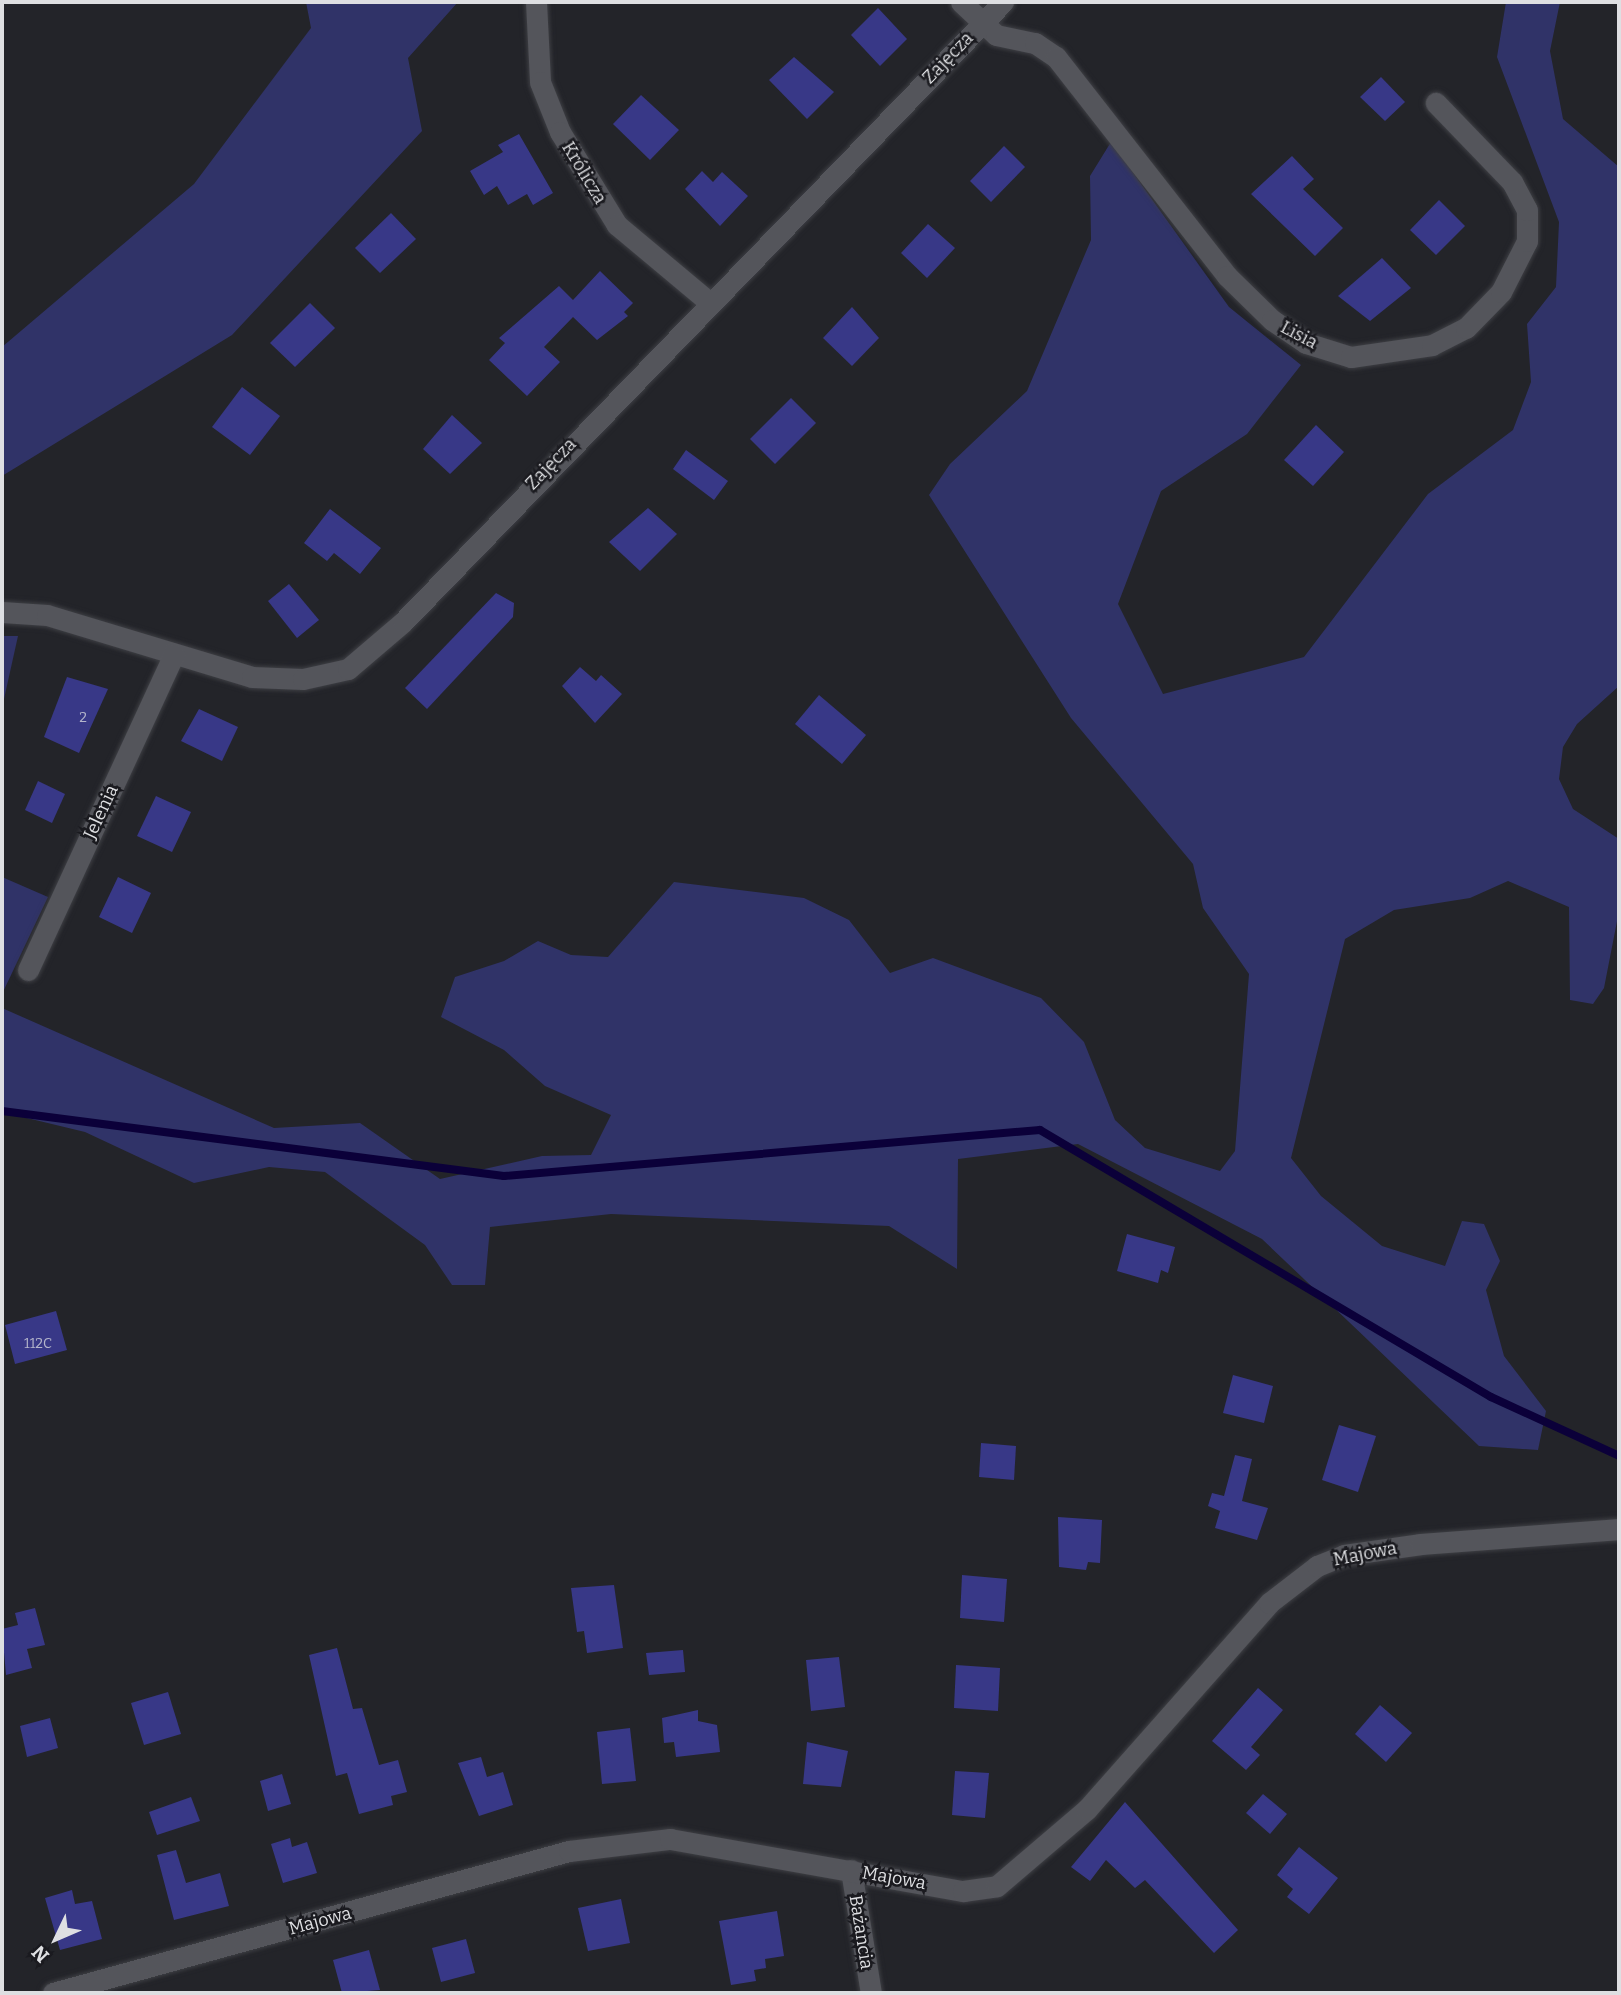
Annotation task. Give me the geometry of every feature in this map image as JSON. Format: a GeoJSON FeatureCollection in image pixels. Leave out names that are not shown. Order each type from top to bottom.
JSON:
{"type":"FeatureCollection","features":[{"type":"Feature","properties":{"kind":"street","name":"Królicza"},"geometry":{"type":"LineString","coordinates":[[536,2],[540,82],[560,132],[617,225],[709,302]]}},
{"type":"Feature","properties":{"kind":"street"},"geometry":{"type":"LineString","coordinates":[[961,2],[983,23]]}},
{"type":"Feature","properties":{"kind":"street","name":"Zajęcza"},"geometry":{"type":"LineString","coordinates":[[2,612],[47,615],[174,654],[282,680],[348,669],[403,622],[709,302],[1003,2]]}},
{"type":"Feature","properties":{"kind":"street","name":"Lisia"},"geometry":{"type":"LineString","coordinates":[[983,23],[996,35],[1035,43],[1056,57],[1219,266],[1272,320],[1306,343],[1351,356],[1432,345],[1466,328],[1501,292],[1527,241],[1527,210],[1511,182],[1436,103]]}},
{"type":"Feature","properties":{"kind":"street","name":"Jelenia"},"geometry":{"type":"LineString","coordinates":[[28,971],[174,654]]}},
{"type":"Feature","properties":{"kind":"street","name":"Majowa"},"geometry":{"type":"LineString","coordinates":[[53,1993],[569,1851],[670,1839],[963,1891],[997,1886],[1087,1809],[1269,1603],[1317,1566],[1343,1555],[1420,1544],[1619,1529]]}},
{"type":"Feature","properties":{"kind":"street","name":"Bażancia"},"geometry":{"type":"LineString","coordinates":[[851,1870],[871,1993]]}},
{"type":"Feature","properties":{"kind":"shaded area"},"geometry":{"type":"Polygon","coordinates":[[[306,2],[458,2],[408,58],[422,131],[232,335],[2,476],[2,347],[194,184],[311,28],[306,2]]]}},
{"type":"Feature","properties":{"kind":"shaded area"},"geometry":{"type":"Polygon","coordinates":[[[1506,2],[1560,2],[1550,51],[1563,119],[1619,167],[1619,686],[1577,724],[1563,747],[1559,779],[1573,809],[1619,839],[1619,911],[1604,988],[1593,1004],[1570,1000],[1569,907],[1508,881],[1470,898],[1394,910],[1345,939],[1291,1158],[1321,1196],[1382,1246],[1445,1266],[1462,1221],[1484,1224],[1500,1261],[1486,1290],[1504,1356],[1546,1411],[1538,1450],[1479,1446],[1262,1239],[1078,1144],[958,1159],[957,1269],[889,1226],[611,1214],[490,1227],[485,1285],[452,1285],[425,1245],[325,1172],[269,1167],[194,1183],[85,1132],[2,1112],[2,1008],[274,1128],[360,1123],[440,1179],[542,1156],[591,1155],[611,1115],[545,1086],[504,1050],[441,1017],[455,977],[504,961],[538,941],[571,955],[608,957],[674,882],[804,898],[849,920],[890,973],[933,958],[1041,998],[1084,1042],[1115,1120],[1145,1148],[1220,1171],[1235,1151],[1249,974],[1203,908],[1193,864],[1071,718],[929,495],[950,464],[1027,391],[1091,240],[1090,176],[1111,142],[1229,307],[1301,365],[1247,434],[1161,491],[1118,604],[1163,694],[1304,657],[1428,494],[1513,430],[1531,382],[1527,324],[1556,287],[1559,222],[1497,57],[1506,2]]]}},
{"type":"Feature","properties":{"kind":"shaded area"},"geometry":{"type":"Polygon","coordinates":[[[2,636],[18,636],[2,708],[2,636]]]}},
{"type":"Feature","properties":{"kind":"shaded area"},"geometry":{"type":"Polygon","coordinates":[[[2,877],[48,897],[2,994],[2,877]]]}},
{"type":"Feature","properties":{"kind":"building"},"geometry":{"type":"Polygon","coordinates":[[[878,8],[907,39],[880,66],[851,35],[878,8]]]}},
{"type":"Feature","properties":{"kind":"building"},"geometry":{"type":"Polygon","coordinates":[[[794,57],[834,92],[807,119],[769,80],[794,57]]]}},
{"type":"Feature","properties":{"kind":"building"},"geometry":{"type":"Polygon","coordinates":[[[1381,77],[1405,102],[1385,121],[1360,97],[1381,77]]]}},
{"type":"Feature","properties":{"kind":"building"},"geometry":{"type":"Polygon","coordinates":[[[641,95],[679,130],[650,160],[613,124],[641,95]]]}},
{"type":"Feature","properties":{"kind":"building"},"geometry":{"type":"Polygon","coordinates":[[[519,134],[553,193],[533,205],[527,194],[508,205],[497,186],[484,195],[470,171],[503,152],[498,145],[519,134]]]}},
{"type":"Feature","properties":{"kind":"building"},"geometry":{"type":"Polygon","coordinates":[[[1004,146],[1025,167],[991,202],[970,181],[1004,146]]]}},
{"type":"Feature","properties":{"kind":"building"},"geometry":{"type":"Polygon","coordinates":[[[1292,156],[1314,179],[1303,189],[1343,228],[1315,256],[1251,194],[1292,156]]]}},
{"type":"Feature","properties":{"kind":"building"},"geometry":{"type":"Polygon","coordinates":[[[702,171],[713,182],[722,172],[748,196],[720,226],[685,189],[702,171]]]}},
{"type":"Feature","properties":{"kind":"building"},"geometry":{"type":"Polygon","coordinates":[[[1439,200],[1465,226],[1436,255],[1410,230],[1439,200]]]}},
{"type":"Feature","properties":{"kind":"building"},"geometry":{"type":"Polygon","coordinates":[[[391,213],[416,239],[380,273],[355,248],[391,213]]]}},
{"type":"Feature","properties":{"kind":"building"},"geometry":{"type":"Polygon","coordinates":[[[928,224],[955,248],[927,278],[901,253],[928,224]]]}},
{"type":"Feature","properties":{"kind":"building"},"geometry":{"type":"Polygon","coordinates":[[[1382,258],[1411,288],[1370,321],[1338,296],[1382,258]]]}},
{"type":"Feature","properties":{"kind":"building"},"geometry":{"type":"Polygon","coordinates":[[[600,271],[633,303],[624,312],[628,316],[597,340],[573,317],[544,347],[560,362],[527,396],[489,360],[505,343],[499,338],[559,286],[573,300],[600,271]]]}},
{"type":"Feature","properties":{"kind":"building"},"geometry":{"type":"Polygon","coordinates":[[[310,303],[335,328],[295,367],[270,343],[310,303]]]}},
{"type":"Feature","properties":{"kind":"building"},"geometry":{"type":"Polygon","coordinates":[[[852,307],[879,338],[852,366],[823,338],[852,307]]]}},
{"type":"Feature","properties":{"kind":"building"},"geometry":{"type":"Polygon","coordinates":[[[242,387],[280,416],[250,455],[212,427],[242,387]]]}},
{"type":"Feature","properties":{"kind":"building"},"geometry":{"type":"Polygon","coordinates":[[[791,398],[816,423],[775,464],[750,439],[791,398]]]}},
{"type":"Feature","properties":{"kind":"building"},"geometry":{"type":"Polygon","coordinates":[[[452,415],[482,443],[450,474],[423,449],[452,415]]]}},
{"type":"Feature","properties":{"kind":"building"},"geometry":{"type":"Polygon","coordinates":[[[1316,425],[1344,452],[1313,486],[1284,460],[1316,425]]]}},
{"type":"Feature","properties":{"kind":"building"},"geometry":{"type":"Polygon","coordinates":[[[686,450],[728,481],[714,500],[673,469],[686,450]]]}},
{"type":"Feature","properties":{"kind":"building"},"geometry":{"type":"Polygon","coordinates":[[[648,508],[677,534],[640,571],[609,542],[648,508]]]}},
{"type":"Feature","properties":{"kind":"building"},"geometry":{"type":"Polygon","coordinates":[[[330,509],[381,548],[360,574],[334,553],[327,561],[304,543],[330,509]]]}},
{"type":"Feature","properties":{"kind":"building"},"geometry":{"type":"Polygon","coordinates":[[[289,584],[319,620],[297,638],[268,601],[289,584]]]}},
{"type":"Feature","properties":{"kind":"building"},"geometry":{"type":"Polygon","coordinates":[[[496,593],[514,603],[513,617],[427,709],[405,688],[496,593]]]}},
{"type":"Feature","properties":{"kind":"building"},"geometry":{"type":"Polygon","coordinates":[[[580,667],[596,681],[601,675],[622,694],[595,723],[562,686],[580,667]]]}},
{"type":"Feature","properties":{"kind":"building"},"geometry":{"type":"Polygon","coordinates":[[[67,677],[108,689],[79,753],[44,737],[67,677]]]}},
{"type":"Feature","properties":{"kind":"building"},"geometry":{"type":"Polygon","coordinates":[[[819,695],[866,735],[842,764],[795,724],[819,695]]]}},
{"type":"Feature","properties":{"kind":"building"},"geometry":{"type":"Polygon","coordinates":[[[199,709],[238,727],[222,761],[181,741],[199,709]]]}},
{"type":"Feature","properties":{"kind":"building"},"geometry":{"type":"Polygon","coordinates":[[[38,781],[65,794],[52,823],[25,810],[38,781]]]}},
{"type":"Feature","properties":{"kind":"building"},"geometry":{"type":"Polygon","coordinates":[[[156,796],[191,812],[172,852],[137,836],[156,796]]]}},
{"type":"Feature","properties":{"kind":"building"},"geometry":{"type":"Polygon","coordinates":[[[118,877],[151,893],[132,933],[99,917],[118,877]]]}},
{"type":"Feature","properties":{"kind":"building"},"geometry":{"type":"Polygon","coordinates":[[[1127,1234],[1175,1247],[1168,1273],[1161,1270],[1158,1283],[1117,1271],[1127,1234]]]}},
{"type":"Feature","properties":{"kind":"building"},"geometry":{"type":"Polygon","coordinates":[[[56,1311],[67,1350],[15,1364],[5,1325],[56,1311]]]}},
{"type":"Feature","properties":{"kind":"building"},"geometry":{"type":"Polygon","coordinates":[[[1233,1375],[1273,1386],[1264,1423],[1223,1413],[1233,1375]]]}},
{"type":"Feature","properties":{"kind":"building"},"geometry":{"type":"Polygon","coordinates":[[[1339,1425],[1376,1436],[1358,1492],[1322,1480],[1339,1425]]]}},
{"type":"Feature","properties":{"kind":"building"},"geometry":{"type":"Polygon","coordinates":[[[981,1443],[1016,1446],[1014,1480],[979,1477],[981,1443]]]}},
{"type":"Feature","properties":{"kind":"building"},"geometry":{"type":"Polygon","coordinates":[[[1235,1455],[1252,1459],[1242,1501],[1268,1508],[1257,1540],[1215,1528],[1220,1511],[1208,1506],[1212,1493],[1224,1496],[1235,1455]]]}},
{"type":"Feature","properties":{"kind":"building"},"geometry":{"type":"Polygon","coordinates":[[[1058,1517],[1102,1520],[1100,1563],[1088,1562],[1086,1570],[1059,1567],[1058,1517]]]}},
{"type":"Feature","properties":{"kind":"building"},"geometry":{"type":"Polygon","coordinates":[[[962,1575],[1007,1579],[1004,1622],[960,1618],[962,1575]]]}},
{"type":"Feature","properties":{"kind":"building"},"geometry":{"type":"Polygon","coordinates":[[[614,1585],[623,1648],[587,1653],[584,1631],[577,1632],[571,1588],[614,1585]]]}},
{"type":"Feature","properties":{"kind":"building"},"geometry":{"type":"Polygon","coordinates":[[[35,1608],[45,1645],[27,1649],[32,1668],[6,1675],[2,1629],[18,1625],[15,1613],[35,1608]]]}},
{"type":"Feature","properties":{"kind":"building"},"geometry":{"type":"Polygon","coordinates":[[[337,1648],[353,1709],[362,1708],[379,1765],[398,1760],[407,1792],[391,1796],[393,1805],[359,1814],[347,1773],[336,1776],[309,1655],[337,1648]]]}},
{"type":"Feature","properties":{"kind":"building"},"geometry":{"type":"Polygon","coordinates":[[[683,1650],[685,1672],[649,1675],[646,1653],[683,1650]]]}},
{"type":"Feature","properties":{"kind":"building"},"geometry":{"type":"Polygon","coordinates":[[[839,1657],[845,1707],[811,1711],[806,1660],[839,1657]]]}},
{"type":"Feature","properties":{"kind":"building"},"geometry":{"type":"Polygon","coordinates":[[[956,1665],[1000,1668],[998,1711],[954,1708],[956,1665]]]}},
{"type":"Feature","properties":{"kind":"building"},"geometry":{"type":"Polygon","coordinates":[[[1258,1688],[1283,1710],[1251,1747],[1260,1755],[1246,1770],[1212,1741],[1258,1688]]]}},
{"type":"Feature","properties":{"kind":"building"},"geometry":{"type":"Polygon","coordinates":[[[168,1692],[181,1734],[144,1745],[131,1703],[168,1692]]]}},
{"type":"Feature","properties":{"kind":"building"},"geometry":{"type":"Polygon","coordinates":[[[1380,1705],[1412,1733],[1386,1762],[1355,1734],[1380,1705]]]}},
{"type":"Feature","properties":{"kind":"building"},"geometry":{"type":"Polygon","coordinates":[[[698,1710],[698,1721],[717,1725],[720,1752],[676,1757],[674,1742],[664,1743],[662,1718],[698,1710]]]}},
{"type":"Feature","properties":{"kind":"building"},"geometry":{"type":"Polygon","coordinates":[[[50,1718],[58,1748],[27,1757],[20,1726],[50,1718]]]}},
{"type":"Feature","properties":{"kind":"building"},"geometry":{"type":"Polygon","coordinates":[[[630,1728],[636,1781],[602,1784],[597,1732],[630,1728]]]}},
{"type":"Feature","properties":{"kind":"building"},"geometry":{"type":"Polygon","coordinates":[[[807,1742],[848,1751],[841,1787],[803,1784],[807,1742]]]}},
{"type":"Feature","properties":{"kind":"building"},"geometry":{"type":"Polygon","coordinates":[[[481,1757],[487,1777],[503,1772],[513,1805],[479,1816],[458,1763],[481,1757]]]}},
{"type":"Feature","properties":{"kind":"building"},"geometry":{"type":"Polygon","coordinates":[[[955,1771],[989,1773],[985,1818],[952,1815],[955,1771]]]}},
{"type":"Feature","properties":{"kind":"building"},"geometry":{"type":"Polygon","coordinates":[[[282,1774],[291,1804],[268,1811],[260,1781],[282,1774]]]}},
{"type":"Feature","properties":{"kind":"building"},"geometry":{"type":"Polygon","coordinates":[[[1263,1794],[1287,1814],[1270,1834],[1246,1813],[1263,1794]]]}},
{"type":"Feature","properties":{"kind":"building"},"geometry":{"type":"Polygon","coordinates":[[[191,1797],[200,1821],[157,1835],[149,1812],[191,1797]]]}},
{"type":"Feature","properties":{"kind":"building"},"geometry":{"type":"Polygon","coordinates":[[[1125,1802],[1238,1930],[1214,1953],[1145,1880],[1135,1888],[1106,1860],[1090,1881],[1071,1867],[1125,1802]]]}},
{"type":"Feature","properties":{"kind":"building"},"geometry":{"type":"Polygon","coordinates":[[[290,1838],[292,1847],[307,1842],[317,1873],[283,1883],[271,1844],[290,1838]]]}},
{"type":"Feature","properties":{"kind":"building"},"geometry":{"type":"Polygon","coordinates":[[[1299,1847],[1338,1878],[1309,1914],[1287,1897],[1293,1889],[1277,1875],[1299,1847]]]}},
{"type":"Feature","properties":{"kind":"building"},"geometry":{"type":"Polygon","coordinates":[[[176,1850],[186,1883],[220,1873],[229,1906],[174,1920],[157,1855],[176,1850]]]}},
{"type":"Feature","properties":{"kind":"building"},"geometry":{"type":"Polygon","coordinates":[[[72,1890],[75,1904],[92,1901],[102,1939],[60,1950],[45,1898],[72,1890]]]}},
{"type":"Feature","properties":{"kind":"building"},"geometry":{"type":"Polygon","coordinates":[[[621,1899],[630,1943],[588,1951],[578,1908],[621,1899]]]}},
{"type":"Feature","properties":{"kind":"building"},"geometry":{"type":"Polygon","coordinates":[[[777,1911],[784,1956],[765,1959],[766,1968],[754,1970],[756,1981],[731,1985],[719,1921],[777,1911]]]}},
{"type":"Feature","properties":{"kind":"building"},"geometry":{"type":"Polygon","coordinates":[[[466,1939],[475,1973],[441,1982],[432,1948],[466,1939]]]}},
{"type":"Feature","properties":{"kind":"building"},"geometry":{"type":"Polygon","coordinates":[[[369,1950],[380,1990],[342,1993],[333,1960],[369,1950]]]}},
{"type":"Feature","properties":{"kind":"waterway"},"geometry":{"type":"LineString","coordinates":[[2,1111],[504,1176],[1040,1130],[1491,1397],[1619,1456]]}}]}
